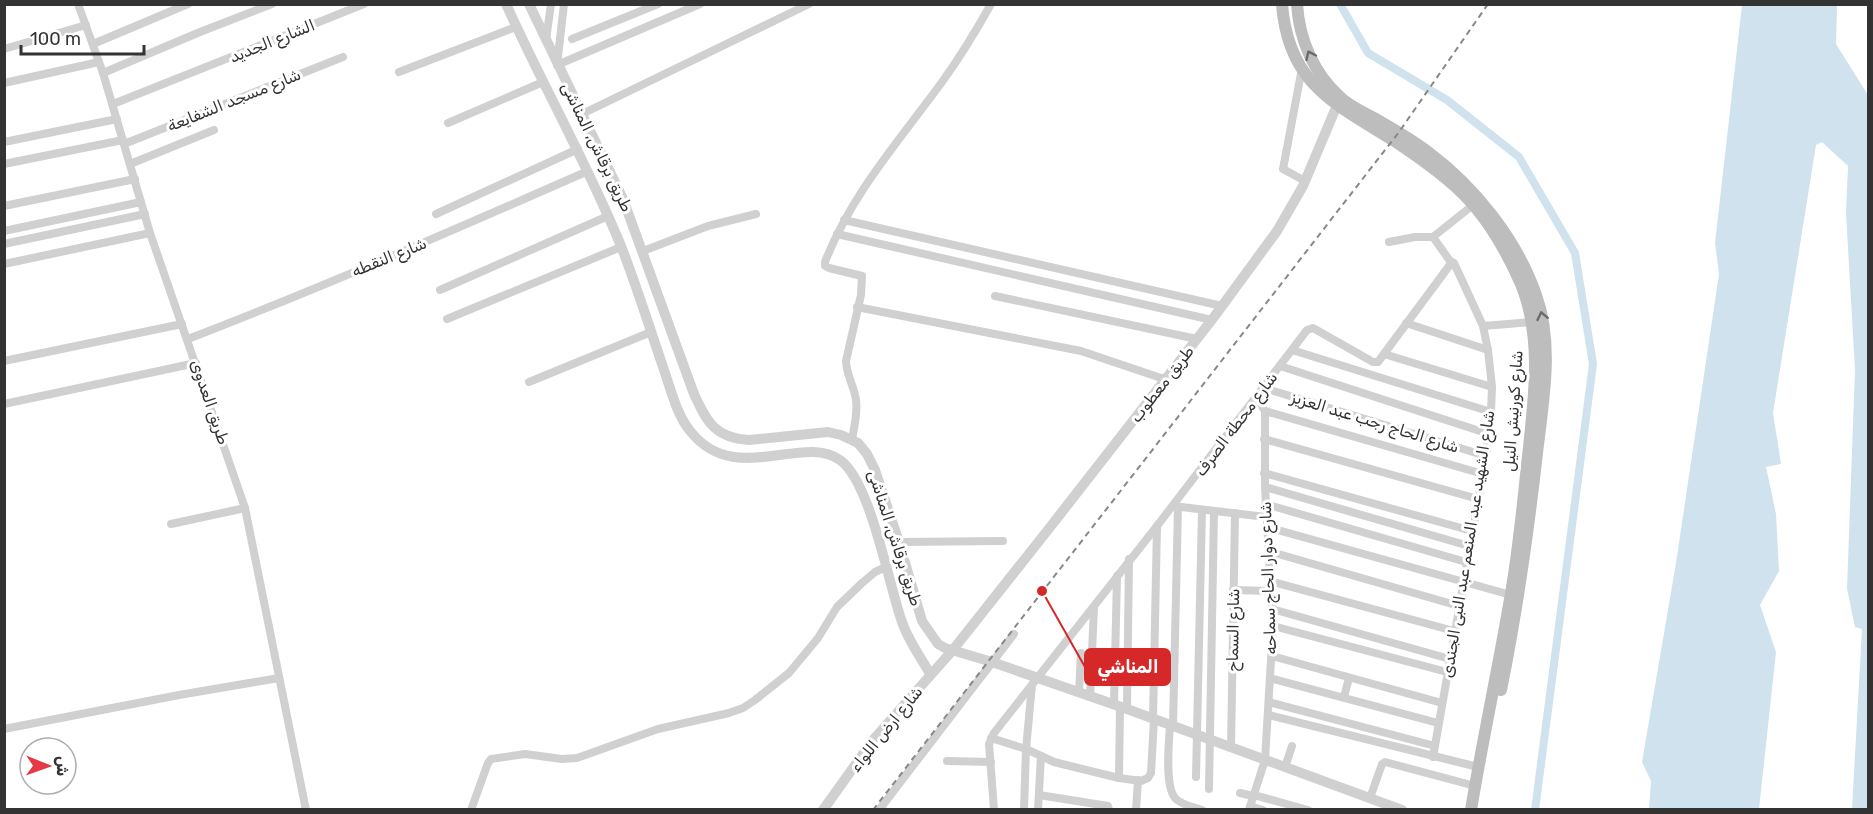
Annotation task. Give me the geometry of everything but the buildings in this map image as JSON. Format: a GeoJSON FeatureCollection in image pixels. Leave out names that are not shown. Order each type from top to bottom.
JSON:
{"type":"FeatureCollection","features":[{"type":"Feature","properties":{"kind":"main road","name":"شارع كورنيش النيل"},"geometry":{"type":"LineString","coordinates":[[1282,4],[1287,37],[1302,68],[1323,94],[1338,101],[1425,156],[1465,184],[1507,237],[1536,294],[1543,322],[1511,595],[1512,611]]}},
{"type":"Feature","properties":{"kind":"main road","name":"شارع كورنيش النيل"},"geometry":{"type":"LineString","coordinates":[[1297,4],[1301,33],[1307,51],[1338,101]]}},
{"type":"Feature","properties":{"kind":"main road","name":"شارع كورنيش النيل"},"geometry":{"type":"LineString","coordinates":[[1425,156],[1473,205],[1506,254],[1520,283],[1540,349],[1531,505],[1490,726],[1479,810]]}},
{"type":"Feature","properties":{"kind":"main road","name":"شارع كورنيش النيل"},"geometry":{"type":"LineString","coordinates":[[1471,810],[1478,767],[1490,726]]}},
{"type":"Feature","properties":{"kind":"street","name":"طريق العدوى"},"geometry":{"type":"LineString","coordinates":[[78,4],[104,73],[150,233],[245,508],[306,810]]}},
{"type":"Feature","properties":{"kind":"street"},"geometry":{"type":"LineString","coordinates":[[93,44],[188,4]]}},
{"type":"Feature","properties":{"kind":"street"},"geometry":{"type":"LineString","coordinates":[[104,73],[272,4]]}},
{"type":"Feature","properties":{"kind":"street","name":"الشارع الجديد"},"geometry":{"type":"LineString","coordinates":[[113,104],[364,4]]}},
{"type":"Feature","properties":{"kind":"street","name":"طريق برقاش, المناشى"},"geometry":{"type":"LineString","coordinates":[[506,4],[578,149],[608,216],[675,401],[690,432],[704,445],[738,458],[811,452],[826,453],[839,458],[857,481],[873,521],[908,637],[933,672]]}},
{"type":"Feature","properties":{"kind":"street","name":"طريق برقاش, المناشى"},"geometry":{"type":"LineString","coordinates":[[529,4],[619,189],[694,394],[705,418],[713,428],[736,439],[749,440],[828,432],[858,443],[875,470],[922,621],[938,644],[953,654],[992,662],[1035,682],[1079,693],[1120,707],[1402,810]]}},
{"type":"Feature","properties":{"kind":"street"},"geometry":{"type":"LineString","coordinates":[[546,40],[551,4]]}},
{"type":"Feature","properties":{"kind":"street"},"geometry":{"type":"LineString","coordinates":[[564,4],[557,65],[700,4]]}},
{"type":"Feature","properties":{"kind":"street"},"geometry":{"type":"LineString","coordinates":[[572,39],[658,4]]}},
{"type":"Feature","properties":{"kind":"street"},"geometry":{"type":"LineString","coordinates":[[582,114],[809,4]]}},
{"type":"Feature","properties":{"kind":"street"},"geometry":{"type":"LineString","coordinates":[[852,440],[857,413],[856,399],[846,361],[862,276],[825,266],[825,262],[844,220],[870,177],[942,81],[991,4]]}},
{"type":"Feature","properties":{"kind":"street"},"geometry":{"type":"LineString","coordinates":[[4,49],[86,25]]}},
{"type":"Feature","properties":{"kind":"street"},"geometry":{"type":"LineString","coordinates":[[399,72],[516,27]]}},
{"type":"Feature","properties":{"kind":"street","name":"شارع مسجد الشفايعة"},"geometry":{"type":"LineString","coordinates":[[4,164],[124,142],[344,57]]}},
{"type":"Feature","properties":{"kind":"street"},"geometry":{"type":"LineString","coordinates":[[4,83],[99,62]]}},
{"type":"Feature","properties":{"kind":"street"},"geometry":{"type":"LineString","coordinates":[[1302,68],[1283,169],[1305,181]]}},
{"type":"Feature","properties":{"kind":"street"},"geometry":{"type":"LineString","coordinates":[[448,123],[543,82]]}},
{"type":"Feature","properties":{"kind":"street","name":"طريق معطوب"},"geometry":{"type":"LineString","coordinates":[[953,654],[1212,320],[1287,217],[1305,181],[1338,101]]}},
{"type":"Feature","properties":{"kind":"street"},"geometry":{"type":"LineString","coordinates":[[4,142],[117,120]]}},
{"type":"Feature","properties":{"kind":"street"},"geometry":{"type":"LineString","coordinates":[[130,164],[214,130]]}},
{"type":"Feature","properties":{"kind":"street"},"geometry":{"type":"LineString","coordinates":[[435,213],[578,149]]}},
{"type":"Feature","properties":{"kind":"street","name":"شارع النقطه"},"geometry":{"type":"LineString","coordinates":[[188,339],[433,239],[588,171]]}},
{"type":"Feature","properties":{"kind":"street"},"geometry":{"type":"LineString","coordinates":[[4,206],[135,179]]}},
{"type":"Feature","properties":{"kind":"street"},"geometry":{"type":"LineString","coordinates":[[4,231],[141,202]]}},
{"type":"Feature","properties":{"kind":"street"},"geometry":{"type":"LineString","coordinates":[[1389,242],[1415,237],[1433,237],[1473,205]]}},
{"type":"Feature","properties":{"kind":"street"},"geometry":{"type":"LineString","coordinates":[[4,244],[145,214]]}},
{"type":"Feature","properties":{"kind":"street"},"geometry":{"type":"LineString","coordinates":[[643,251],[730,219],[756,214]]}},
{"type":"Feature","properties":{"kind":"street"},"geometry":{"type":"LineString","coordinates":[[440,290],[608,216]]}},
{"type":"Feature","properties":{"kind":"street"},"geometry":{"type":"LineString","coordinates":[[844,220],[1222,306]]}},
{"type":"Feature","properties":{"kind":"street"},"geometry":{"type":"LineString","coordinates":[[4,264],[150,233]]}},
{"type":"Feature","properties":{"kind":"street"},"geometry":{"type":"LineString","coordinates":[[837,234],[1212,320]]}},
{"type":"Feature","properties":{"kind":"street","name":"شارع الشهيد عبد المنعم عبد النبى الجندى"},"geometry":{"type":"LineString","coordinates":[[1433,237],[1452,262],[1483,326],[1492,387],[1486,456],[1433,757]]}},
{"type":"Feature","properties":{"kind":"street"},"geometry":{"type":"LineString","coordinates":[[447,319],[621,247]]}},
{"type":"Feature","properties":{"kind":"street"},"geometry":{"type":"LineString","coordinates":[[1452,262],[1384,354],[1492,387]]}},
{"type":"Feature","properties":{"kind":"street"},"geometry":{"type":"LineString","coordinates":[[995,296],[1197,339]]}},
{"type":"Feature","properties":{"kind":"street"},"geometry":{"type":"LineString","coordinates":[[857,308],[1081,351],[1164,379]]}},
{"type":"Feature","properties":{"kind":"street"},"geometry":{"type":"LineString","coordinates":[[1483,326],[1532,322]]}},
{"type":"Feature","properties":{"kind":"street"},"geometry":{"type":"LineString","coordinates":[[1406,323],[1488,350]]}},
{"type":"Feature","properties":{"kind":"street"},"geometry":{"type":"LineString","coordinates":[[4,361],[182,324]]}},
{"type":"Feature","properties":{"kind":"street","name":"شارع محطة الصرف"},"geometry":{"type":"LineString","coordinates":[[991,738],[1012,708],[1035,682],[1130,559],[1175,506],[1307,330],[1313,328],[1373,362],[1379,361],[1384,354]]}},
{"type":"Feature","properties":{"kind":"street"},"geometry":{"type":"LineString","coordinates":[[529,382],[651,332]]}},
{"type":"Feature","properties":{"kind":"street"},"geometry":{"type":"LineString","coordinates":[[1292,350],[1491,412]]}},
{"type":"Feature","properties":{"kind":"street"},"geometry":{"type":"LineString","coordinates":[[4,404],[196,363]]}},
{"type":"Feature","properties":{"kind":"street"},"geometry":{"type":"LineString","coordinates":[[1280,366],[1489,434]]}},
{"type":"Feature","properties":{"kind":"street","name":"شارع الحاج رجب عبد العزيز"},"geometry":{"type":"LineString","coordinates":[[1264,388],[1486,456]]}},
{"type":"Feature","properties":{"kind":"street"},"geometry":{"type":"LineString","coordinates":[[675,401],[694,394]]}},
{"type":"Feature","properties":{"kind":"street"},"geometry":{"type":"LineString","coordinates":[[1256,398],[1265,411],[1483,474]]}},
{"type":"Feature","properties":{"kind":"street","name":"شارع دوار الحاج سماحه"},"geometry":{"type":"LineString","coordinates":[[1250,808],[1264,760],[1272,656],[1273,626],[1264,473],[1265,411]]}},
{"type":"Feature","properties":{"kind":"street"},"geometry":{"type":"LineString","coordinates":[[1264,439],[1478,499]]}},
{"type":"Feature","properties":{"kind":"street"},"geometry":{"type":"LineString","coordinates":[[1264,473],[1472,531]]}},
{"type":"Feature","properties":{"kind":"street"},"geometry":{"type":"LineString","coordinates":[[1265,487],[1469,546]]}},
{"type":"Feature","properties":{"kind":"street"},"geometry":{"type":"LineString","coordinates":[[1266,504],[1466,562]]}},
{"type":"Feature","properties":{"kind":"street"},"geometry":{"type":"LineString","coordinates":[[1198,809],[1179,802],[1170,788],[1175,506],[1266,517]]}},
{"type":"Feature","properties":{"kind":"street"},"geometry":{"type":"LineString","coordinates":[[171,524],[245,508]]}},
{"type":"Feature","properties":{"kind":"street"},"geometry":{"type":"LineString","coordinates":[[1196,777],[1202,510]]}},
{"type":"Feature","properties":{"kind":"street"},"geometry":{"type":"LineString","coordinates":[[1209,789],[1214,511]]}},
{"type":"Feature","properties":{"kind":"street","name":"شارع السماح"},"geometry":{"type":"LineString","coordinates":[[1231,748],[1235,513]]}},
{"type":"Feature","properties":{"kind":"street"},"geometry":{"type":"LineString","coordinates":[[994,810],[989,744],[991,738],[1026,749],[1054,762],[1119,778],[1145,780],[1151,773],[1157,526]]}},
{"type":"Feature","properties":{"kind":"street"},"geometry":{"type":"LineString","coordinates":[[1267,527],[1511,595]]}},
{"type":"Feature","properties":{"kind":"street"},"geometry":{"type":"LineString","coordinates":[[899,542],[1003,542]]}},
{"type":"Feature","properties":{"kind":"street"},"geometry":{"type":"LineString","coordinates":[[1268,551],[1459,606]]}},
{"type":"Feature","properties":{"kind":"street"},"geometry":{"type":"LineString","coordinates":[[1120,707],[1130,559]]}},
{"type":"Feature","properties":{"kind":"street"},"geometry":{"type":"LineString","coordinates":[[471,810],[491,759],[525,753],[562,759],[577,758],[658,729],[743,708],[789,673],[818,638],[837,607],[875,572],[886,567]]}},
{"type":"Feature","properties":{"kind":"street"},"geometry":{"type":"LineString","coordinates":[[1117,576],[1119,778]]}},
{"type":"Feature","properties":{"kind":"street"},"geometry":{"type":"LineString","coordinates":[[1233,590],[1270,586],[1454,631]]}},
{"type":"Feature","properties":{"kind":"street"},"geometry":{"type":"LineString","coordinates":[[1090,697],[1094,606]]}},
{"type":"Feature","properties":{"kind":"street"},"geometry":{"type":"LineString","coordinates":[[1272,609],[1450,659]]}},
{"type":"Feature","properties":{"kind":"street"},"geometry":{"type":"LineString","coordinates":[[1273,626],[1447,672]]}},
{"type":"Feature","properties":{"kind":"street"},"geometry":{"type":"LineString","coordinates":[[879,810],[1014,633]]}},
{"type":"Feature","properties":{"kind":"street"},"geometry":{"type":"LineString","coordinates":[[1079,693],[1081,653]]}},
{"type":"Feature","properties":{"kind":"street","name":"شارع ارض اللواء"},"geometry":{"type":"LineString","coordinates":[[823,810],[873,740],[933,672],[953,654]]}},
{"type":"Feature","properties":{"kind":"street"},"geometry":{"type":"LineString","coordinates":[[1272,656],[1442,703]]}},
{"type":"Feature","properties":{"kind":"street"},"geometry":{"type":"LineString","coordinates":[[4,729],[279,678]]}},
{"type":"Feature","properties":{"kind":"street"},"geometry":{"type":"LineString","coordinates":[[1270,678],[1438,723]]}},
{"type":"Feature","properties":{"kind":"street"},"geometry":{"type":"LineString","coordinates":[[1345,693],[1349,678]]}},
{"type":"Feature","properties":{"kind":"street"},"geometry":{"type":"LineString","coordinates":[[1024,810],[1026,749],[1035,682]]}},
{"type":"Feature","properties":{"kind":"street"},"geometry":{"type":"LineString","coordinates":[[1269,702],[1435,746]]}},
{"type":"Feature","properties":{"kind":"street"},"geometry":{"type":"LineString","coordinates":[[1268,715],[1478,767]]}},
{"type":"Feature","properties":{"kind":"street"},"geometry":{"type":"LineString","coordinates":[[1285,767],[1292,746]]}},
{"type":"Feature","properties":{"kind":"street"},"geometry":{"type":"LineString","coordinates":[[1038,810],[1041,756]]}},
{"type":"Feature","properties":{"kind":"street"},"geometry":{"type":"LineString","coordinates":[[948,761],[991,762]]}},
{"type":"Feature","properties":{"kind":"street"},"geometry":{"type":"LineString","coordinates":[[1370,798],[1382,764],[1385,762],[1474,786]]}},
{"type":"Feature","properties":{"kind":"street"},"geometry":{"type":"LineString","coordinates":[[1136,810],[1138,780]]}},
{"type":"Feature","properties":{"kind":"street"},"geometry":{"type":"LineString","coordinates":[[1240,793],[1308,810]]}},
{"type":"Feature","properties":{"kind":"street"},"geometry":{"type":"LineString","coordinates":[[1039,795],[1081,806],[1108,806],[1109,810]]}},
{"type":"Feature","properties":{"kind":"street"},"geometry":{"type":"LineString","coordinates":[[1250,808],[1263,810]]}},
{"type":"Feature","properties":{"kind":"water"},"geometry":{"type":"Polygon","coordinates":[[[1742,5],[1837,5],[1836,44],[1868,95],[1868,809],[1852,809],[1862,629],[1855,627],[1847,589],[1855,370],[1846,213],[1848,166],[1822,142],[1816,145],[1773,413],[1781,464],[1766,467],[1776,514],[1779,571],[1760,605],[1776,652],[1759,809],[1649,809],[1651,781],[1642,762],[1676,563],[1719,274],[1715,243],[1742,5]]]}},
{"type":"Feature","properties":{"kind":"waterway"},"geometry":{"type":"LineString","coordinates":[[1340,4],[1368,53],[1447,100],[1519,157],[1575,253],[1593,364],[1535,810]]}},
{"type":"Feature","properties":{"kind":"railway"},"geometry":{"type":"LineString","coordinates":[[873,810],[1399,132],[1488,4]]}},
{"type":"Feature","properties":{"kind":"place","name":"المناشي"},"geometry":{"type":"Point","coordinates":[1042,591]}}]}
